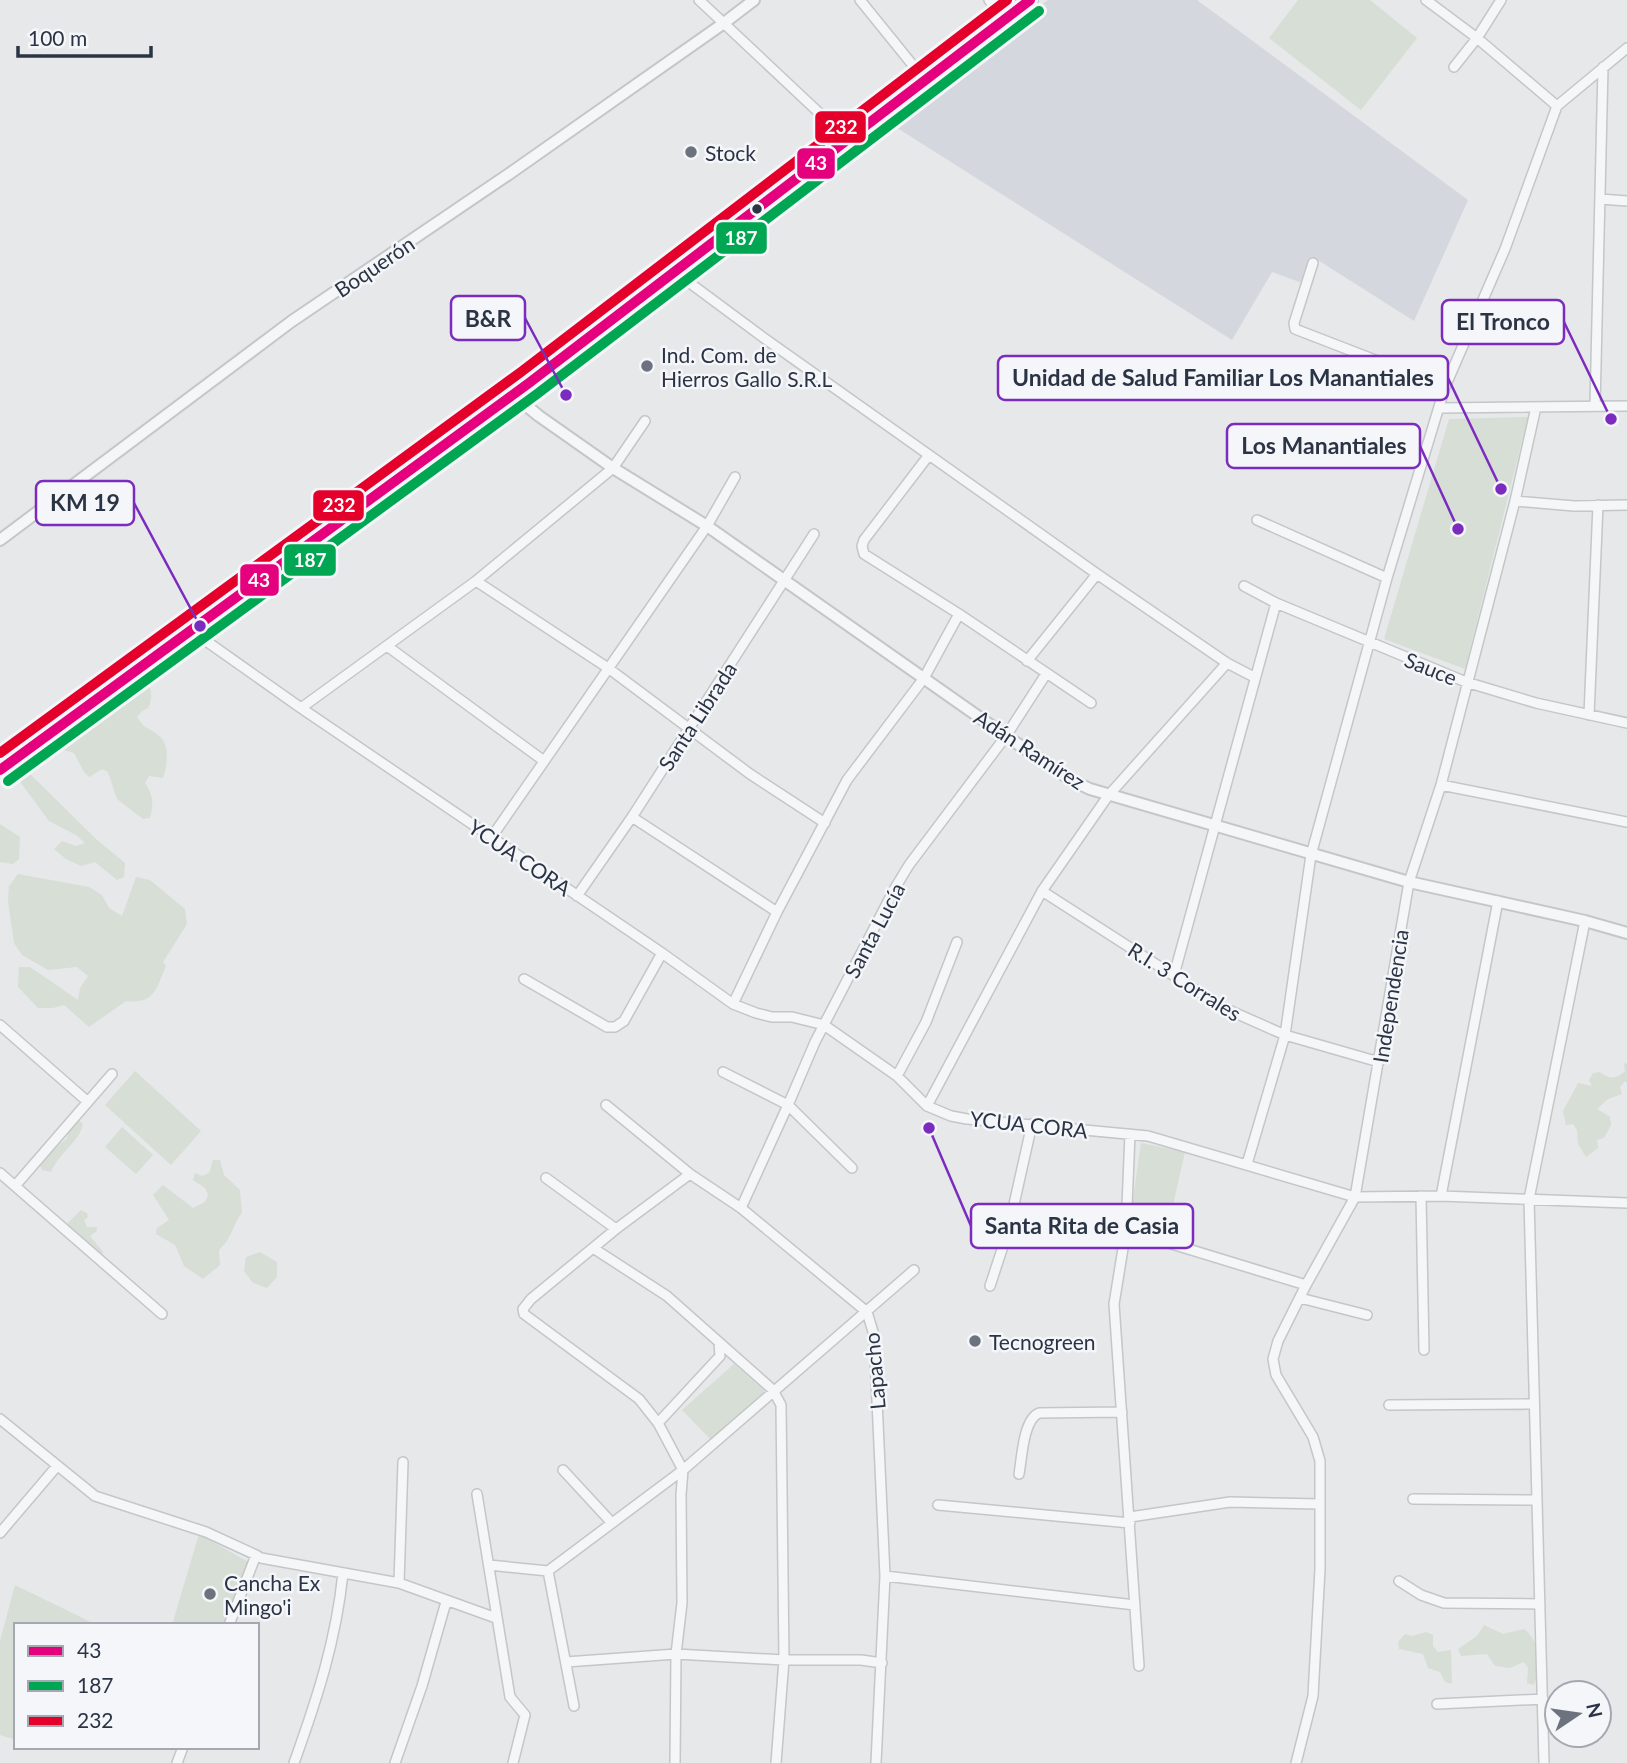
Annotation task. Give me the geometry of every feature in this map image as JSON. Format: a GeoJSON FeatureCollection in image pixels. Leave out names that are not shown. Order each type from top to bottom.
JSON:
{"type":"FeatureCollection","features":[{"type":"Feature","properties":{"kind":"main road"},"geometry":{"type":"LineString","coordinates":[[0,770],[512,394],[1030,0]]}},
{"type":"Feature","properties":{"kind":"street"},"geometry":{"type":"LineString","coordinates":[[699,0],[847,139]]}},
{"type":"Feature","properties":{"kind":"street","name":"Boquerón"},"geometry":{"type":"LineString","coordinates":[[2,535],[292,321],[509,174],[754,0]]}},
{"type":"Feature","properties":{"kind":"street"},"geometry":{"type":"LineString","coordinates":[[860,0],[924,79]]}},
{"type":"Feature","properties":{"kind":"street"},"geometry":{"type":"LineString","coordinates":[[989,0],[1004,20]]}},
{"type":"Feature","properties":{"kind":"street"},"geometry":{"type":"LineString","coordinates":[[1426,0],[1477,38],[1558,106]]}},
{"type":"Feature","properties":{"kind":"street"},"geometry":{"type":"LineString","coordinates":[[1454,67],[1477,38],[1501,0]]}},
{"type":"Feature","properties":{"kind":"street"},"geometry":{"type":"LineString","coordinates":[[1247,1164],[1285,1035],[1311,855],[1387,578],[1446,387],[1505,249],[1558,106],[1627,48]]}},
{"type":"Feature","properties":{"kind":"street"},"geometry":{"type":"LineString","coordinates":[[1595,406],[1603,66]]}},
{"type":"Feature","properties":{"kind":"street"},"geometry":{"type":"LineString","coordinates":[[1600,200],[1627,201]]}},
{"type":"Feature","properties":{"kind":"street"},"geometry":{"type":"LineString","coordinates":[[1313,263],[1294,323],[1295,329],[1446,387]]}},
{"type":"Feature","properties":{"kind":"street"},"geometry":{"type":"LineString","coordinates":[[675,272],[1097,574],[1227,663],[1254,677]]}},
{"type":"Feature","properties":{"kind":"street","name":"Adán Ramírez"},"geometry":{"type":"LineString","coordinates":[[512,394],[538,416],[613,468],[706,526],[1071,780],[1108,796],[1409,882],[1585,921],[1627,933]]}},
{"type":"Feature","properties":{"kind":"street"},"geometry":{"type":"LineString","coordinates":[[1440,408],[1627,406]]}},
{"type":"Feature","properties":{"kind":"street","name":"Independencia"},"geometry":{"type":"LineString","coordinates":[[1296,1763],[1313,1696],[1320,1569],[1319,1451],[1273,1368],[1273,1359],[1306,1284],[1355,1197],[1409,882],[1441,785],[1515,501],[1536,407]]}},
{"type":"Feature","properties":{"kind":"street"},"geometry":{"type":"LineString","coordinates":[[301,708],[476,581],[613,468],[646,421]]}},
{"type":"Feature","properties":{"kind":"street"},"geometry":{"type":"LineString","coordinates":[[929,455],[864,540],[864,554],[1091,703]]}},
{"type":"Feature","properties":{"kind":"street"},"geometry":{"type":"LineString","coordinates":[[491,838],[706,526],[735,477]]}},
{"type":"Feature","properties":{"kind":"street"},"geometry":{"type":"LineString","coordinates":[[1515,501],[1627,505]]}},
{"type":"Feature","properties":{"kind":"street"},"geometry":{"type":"LineString","coordinates":[[1589,715],[1598,505]]}},
{"type":"Feature","properties":{"kind":"street"},"geometry":{"type":"LineString","coordinates":[[1256,520],[1387,578]]}},
{"type":"Feature","properties":{"kind":"street","name":"Santa Librada"},"geometry":{"type":"LineString","coordinates":[[577,897],[632,817],[814,534]]}},
{"type":"Feature","properties":{"kind":"street"},"geometry":{"type":"LineString","coordinates":[[1027,661],[1097,574]]}},
{"type":"Feature","properties":{"kind":"street"},"geometry":{"type":"LineString","coordinates":[[476,581],[608,668],[750,774],[825,823]]}},
{"type":"Feature","properties":{"kind":"street","name":"Sauce"},"geometry":{"type":"LineString","coordinates":[[1244,586],[1276,603],[1466,682],[1536,704],[1627,723]]}},
{"type":"Feature","properties":{"kind":"street"},"geometry":{"type":"LineString","coordinates":[[1174,975],[1276,603]]}},
{"type":"Feature","properties":{"kind":"street"},"geometry":{"type":"LineString","coordinates":[[733,1004],[777,912],[847,780],[924,678],[959,614]]}},
{"type":"Feature","properties":{"kind":"street","name":"YCUA CORA"},"geometry":{"type":"LineString","coordinates":[[192,631],[733,1004],[772,1017],[792,1017],[824,1026],[897,1076],[927,1106],[951,1116],[1168,1140],[1355,1197],[1441,1196],[1627,1203]]}},
{"type":"Feature","properties":{"kind":"street"},"geometry":{"type":"LineString","coordinates":[[387,646],[544,761]]}},
{"type":"Feature","properties":{"kind":"street"},"geometry":{"type":"LineString","coordinates":[[927,1106],[1042,891],[1108,796],[1227,663]]}},
{"type":"Feature","properties":{"kind":"street","name":"Santa Lucía"},"geometry":{"type":"LineString","coordinates":[[741,1208],[814,1042],[909,865],[1006,736],[1046,674]]}},
{"type":"Feature","properties":{"kind":"street"},"geometry":{"type":"LineString","coordinates":[[1441,785],[1627,822]]}},
{"type":"Feature","properties":{"kind":"street"},"geometry":{"type":"LineString","coordinates":[[632,817],[777,912]]}},
{"type":"Feature","properties":{"kind":"street","name":"R.I. 3 Corrales"},"geometry":{"type":"LineString","coordinates":[[1042,891],[1224,1009],[1285,1035],[1379,1062]]}},
{"type":"Feature","properties":{"kind":"street"},"geometry":{"type":"LineString","coordinates":[[1441,1196],[1498,901]]}},
{"type":"Feature","properties":{"kind":"street"},"geometry":{"type":"LineString","coordinates":[[1437,1704],[1543,1699],[1529,1199],[1585,921]]}},
{"type":"Feature","properties":{"kind":"street"},"geometry":{"type":"LineString","coordinates":[[897,1076],[926,1022],[957,942]]}},
{"type":"Feature","properties":{"kind":"street"},"geometry":{"type":"LineString","coordinates":[[524,979],[607,1027],[615,1027],[624,1021],[662,953]]}},
{"type":"Feature","properties":{"kind":"street"},"geometry":{"type":"LineString","coordinates":[[0,1025],[88,1102]]}},
{"type":"Feature","properties":{"kind":"street"},"geometry":{"type":"LineString","coordinates":[[723,1072],[788,1105],[852,1168]]}},
{"type":"Feature","properties":{"kind":"street"},"geometry":{"type":"LineString","coordinates":[[15,1186],[112,1074]]}},
{"type":"Feature","properties":{"kind":"street","name":"Lapacho"},"geometry":{"type":"LineString","coordinates":[[606,1104],[690,1174],[741,1208],[867,1312],[874,1335],[886,1576],[876,1763]]}},
{"type":"Feature","properties":{"kind":"street"},"geometry":{"type":"LineString","coordinates":[[989,1286],[1010,1223],[1032,1125]]}},
{"type":"Feature","properties":{"kind":"street"},"geometry":{"type":"LineString","coordinates":[[1130,1134],[1126,1230],[1114,1304],[1139,1666]]}},
{"type":"Feature","properties":{"kind":"street"},"geometry":{"type":"LineString","coordinates":[[0,1173],[162,1314]]}},
{"type":"Feature","properties":{"kind":"street"},"geometry":{"type":"LineString","coordinates":[[675,1763],[676,1654],[681,1625],[683,1470],[658,1423],[639,1399],[524,1314],[523,1309],[531,1299],[616,1228],[690,1174]]}},
{"type":"Feature","properties":{"kind":"street"},"geometry":{"type":"LineString","coordinates":[[546,1178],[616,1228]]}},
{"type":"Feature","properties":{"kind":"street"},"geometry":{"type":"LineString","coordinates":[[1421,1196],[1424,1350]]}},
{"type":"Feature","properties":{"kind":"street"},"geometry":{"type":"LineString","coordinates":[[1126,1230],[1306,1284]]}},
{"type":"Feature","properties":{"kind":"street"},"geometry":{"type":"LineString","coordinates":[[593,1248],[667,1296],[773,1390],[781,1405],[784,1660],[776,1763]]}},
{"type":"Feature","properties":{"kind":"street"},"geometry":{"type":"LineString","coordinates":[[489,1565],[548,1571],[683,1470],[914,1270]]}},
{"type":"Feature","properties":{"kind":"street"},"geometry":{"type":"LineString","coordinates":[[1300,1298],[1367,1315]]}},
{"type":"Feature","properties":{"kind":"street"},"geometry":{"type":"LineString","coordinates":[[658,1423],[720,1356],[719,1342]]}},
{"type":"Feature","properties":{"kind":"street"},"geometry":{"type":"LineString","coordinates":[[1389,1405],[1533,1404]]}},
{"type":"Feature","properties":{"kind":"street"},"geometry":{"type":"LineString","coordinates":[[1018,1474],[1027,1426],[1034,1415],[1122,1412]]}},
{"type":"Feature","properties":{"kind":"street"},"geometry":{"type":"LineString","coordinates":[[0,1419],[95,1496],[206,1532],[261,1558],[398,1583],[496,1618]]}},
{"type":"Feature","properties":{"kind":"street"},"geometry":{"type":"LineString","coordinates":[[398,1583],[403,1462]]}},
{"type":"Feature","properties":{"kind":"street"},"geometry":{"type":"LineString","coordinates":[[0,1534],[57,1466]]}},
{"type":"Feature","properties":{"kind":"street"},"geometry":{"type":"LineString","coordinates":[[563,1470],[612,1523]]}},
{"type":"Feature","properties":{"kind":"street"},"geometry":{"type":"LineString","coordinates":[[477,1494],[510,1697],[525,1715],[513,1763]]}},
{"type":"Feature","properties":{"kind":"street"},"geometry":{"type":"LineString","coordinates":[[1413,1500],[1536,1500]]}},
{"type":"Feature","properties":{"kind":"street"},"geometry":{"type":"LineString","coordinates":[[937,1505],[1130,1520],[1230,1502],[1320,1504]]}},
{"type":"Feature","properties":{"kind":"street"},"geometry":{"type":"LineString","coordinates":[[230,1623],[256,1555]]}},
{"type":"Feature","properties":{"kind":"street"},"geometry":{"type":"LineString","coordinates":[[548,1571],[574,1706]]}},
{"type":"Feature","properties":{"kind":"street"},"geometry":{"type":"LineString","coordinates":[[294,1763],[318,1697],[331,1649],[343,1573]]}},
{"type":"Feature","properties":{"kind":"street"},"geometry":{"type":"LineString","coordinates":[[886,1576],[1135,1605]]}},
{"type":"Feature","properties":{"kind":"street"},"geometry":{"type":"LineString","coordinates":[[1399,1581],[1421,1595],[1444,1604],[1540,1604]]}},
{"type":"Feature","properties":{"kind":"street"},"geometry":{"type":"LineString","coordinates":[[395,1763],[422,1686],[446,1602]]}},
{"type":"Feature","properties":{"kind":"street"},"geometry":{"type":"LineString","coordinates":[[566,1662],[676,1654],[784,1660],[862,1660],[882,1663]]}},
{"type":"Feature","properties":{"kind":"shaded area"},"geometry":{"type":"Polygon","coordinates":[[[1048,0],[1197,0],[1468,200],[1414,321],[1313,257],[1305,284],[1272,272],[1232,340],[883,119],[1048,0]]]}},
{"type":"Feature","properties":{"kind":"shaded area"},"geometry":{"type":"Polygon","coordinates":[[[1298,0],[1370,0],[1417,38],[1361,110],[1269,38],[1298,0]]]}},
{"type":"Feature","properties":{"kind":"shaded area"},"geometry":{"type":"Polygon","coordinates":[[[1528,417],[1465,669],[1384,639],[1449,419],[1528,417]]]}},
{"type":"Feature","properties":{"kind":"shaded area"},"geometry":{"type":"Polygon","coordinates":[[[139,679],[146,680],[150,686],[151,697],[148,708],[137,717],[162,739],[167,755],[163,778],[149,776],[145,783],[152,804],[150,818],[143,819],[117,799],[108,772],[102,769],[89,777],[74,753],[53,747],[54,733],[74,724],[88,726],[107,698],[139,679]]]}},
{"type":"Feature","properties":{"kind":"shaded area"},"geometry":{"type":"Polygon","coordinates":[[[26,770],[96,839],[125,863],[124,877],[117,880],[95,862],[81,866],[54,849],[62,841],[76,846],[85,843],[76,835],[49,821],[18,779],[19,772],[26,770]]]}},
{"type":"Feature","properties":{"kind":"shaded area"},"geometry":{"type":"Polygon","coordinates":[[[0,824],[20,837],[19,859],[13,864],[0,862],[0,824]]]}},
{"type":"Feature","properties":{"kind":"shaded area"},"geometry":{"type":"Polygon","coordinates":[[[18,874],[89,887],[102,895],[109,908],[122,916],[136,877],[150,880],[185,909],[187,924],[163,962],[166,966],[153,993],[143,1000],[126,1001],[89,1027],[64,1005],[38,1008],[18,987],[19,967],[30,967],[78,1000],[80,988],[88,976],[77,967],[48,970],[22,955],[14,943],[8,901],[9,886],[18,874]]]}},
{"type":"Feature","properties":{"kind":"shaded area"},"geometry":{"type":"Polygon","coordinates":[[[1624,1063],[1627,1064],[1627,1083],[1625,1081],[1620,1087],[1622,1094],[1608,1099],[1597,1109],[1610,1117],[1611,1125],[1604,1138],[1597,1140],[1598,1148],[1586,1157],[1578,1144],[1577,1130],[1573,1124],[1566,1125],[1563,1111],[1578,1083],[1592,1086],[1589,1080],[1593,1073],[1619,1076],[1625,1071],[1624,1063]]]}},
{"type":"Feature","properties":{"kind":"shaded area"},"geometry":{"type":"Polygon","coordinates":[[[135,1071],[201,1131],[171,1165],[105,1105],[135,1071]]]}},
{"type":"Feature","properties":{"kind":"shaded area"},"geometry":{"type":"Polygon","coordinates":[[[80,1121],[83,1124],[78,1136],[51,1172],[42,1170],[39,1163],[67,1138],[70,1124],[80,1121]]]}},
{"type":"Feature","properties":{"kind":"shaded area"},"geometry":{"type":"Polygon","coordinates":[[[122,1127],[153,1155],[136,1174],[105,1147],[122,1127]]]}},
{"type":"Feature","properties":{"kind":"shaded area"},"geometry":{"type":"Polygon","coordinates":[[[1141,1143],[1185,1152],[1166,1236],[1129,1226],[1141,1143]]]}},
{"type":"Feature","properties":{"kind":"shaded area"},"geometry":{"type":"Polygon","coordinates":[[[213,1160],[220,1160],[224,1175],[240,1190],[242,1213],[219,1250],[220,1265],[203,1279],[184,1266],[175,1245],[156,1234],[157,1228],[169,1220],[153,1195],[163,1185],[193,1208],[205,1202],[208,1195],[205,1188],[193,1180],[195,1173],[202,1176],[209,1173],[213,1160]]]}},
{"type":"Feature","properties":{"kind":"shaded area"},"geometry":{"type":"Polygon","coordinates":[[[81,1210],[87,1213],[88,1217],[84,1220],[87,1227],[97,1227],[97,1231],[90,1236],[104,1253],[89,1252],[80,1236],[66,1225],[81,1210]]]}},
{"type":"Feature","properties":{"kind":"shaded area"},"geometry":{"type":"Polygon","coordinates":[[[260,1252],[277,1262],[277,1277],[267,1288],[253,1283],[244,1271],[246,1257],[260,1252]]]}},
{"type":"Feature","properties":{"kind":"shaded area"},"geometry":{"type":"Polygon","coordinates":[[[734,1364],[765,1391],[712,1441],[682,1410],[734,1364]]]}},
{"type":"Feature","properties":{"kind":"shaded area","name":"Cancha Ex Mingo'i"},"geometry":{"type":"Polygon","coordinates":[[[199,1534],[250,1563],[228,1623],[173,1623],[199,1534]]]}},
{"type":"Feature","properties":{"kind":"shaded area"},"geometry":{"type":"Polygon","coordinates":[[[15,1585],[93,1623],[14,1623],[14,1739],[0,1735],[0,1641],[15,1585]]]}},
{"type":"Feature","properties":{"kind":"shaded area"},"geometry":{"type":"Polygon","coordinates":[[[1484,1625],[1503,1634],[1524,1629],[1529,1634],[1538,1655],[1538,1671],[1534,1685],[1527,1683],[1528,1668],[1524,1662],[1510,1668],[1495,1666],[1487,1654],[1461,1656],[1458,1649],[1477,1636],[1484,1625]]]}},
{"type":"Feature","properties":{"kind":"shaded area"},"geometry":{"type":"Polygon","coordinates":[[[1426,1632],[1433,1635],[1433,1646],[1438,1652],[1451,1650],[1452,1684],[1445,1682],[1440,1672],[1428,1668],[1423,1654],[1399,1649],[1398,1642],[1405,1634],[1412,1636],[1426,1632]]]}},
{"type":"Feature","properties":{"kind":"transit line","name":"232"},"geometry":{"type":"LineString","coordinates":[[0,753],[521,372],[1007,0]]}},
{"type":"Feature","properties":{"kind":"transit line","name":"43"},"geometry":{"type":"LineString","coordinates":[[0,770],[529,383],[1030,0]]}},
{"type":"Feature","properties":{"kind":"transit line","name":"187"},"geometry":{"type":"LineString","coordinates":[[8,781],[537,394],[1039,11]]}},
{"type":"Feature","properties":{"kind":"place","name":"Stock"},"geometry":{"type":"Point","coordinates":[691,152]}},
{"type":"Feature","properties":{"kind":"place","name":"Ind. Com. de Hierros Gallo S.R.L"},"geometry":{"type":"Point","coordinates":[647,366]}},
{"type":"Feature","properties":{"kind":"place","name":"B&R"},"geometry":{"type":"Point","coordinates":[566,395]}},
{"type":"Feature","properties":{"kind":"place","name":"El Tronco"},"geometry":{"type":"Point","coordinates":[1611,419]}},
{"type":"Feature","properties":{"kind":"place","name":"Unidad de Salud Familiar Los Manantiales"},"geometry":{"type":"Point","coordinates":[1501,489]}},
{"type":"Feature","properties":{"kind":"place","name":"Los Manantiales"},"geometry":{"type":"Point","coordinates":[1458,529]}},
{"type":"Feature","properties":{"kind":"place","name":"KM 19"},"geometry":{"type":"Point","coordinates":[200,626]}},
{"type":"Feature","properties":{"kind":"place","name":"Santa Rita de Casia"},"geometry":{"type":"Point","coordinates":[929,1128]}},
{"type":"Feature","properties":{"kind":"place","name":"Tecnogreen"},"geometry":{"type":"Point","coordinates":[975,1341]}},
{"type":"Feature","properties":{"kind":"place","name":"Cancha Ex Mingo'i"},"geometry":{"type":"Point","coordinates":[210,1594]}}]}
